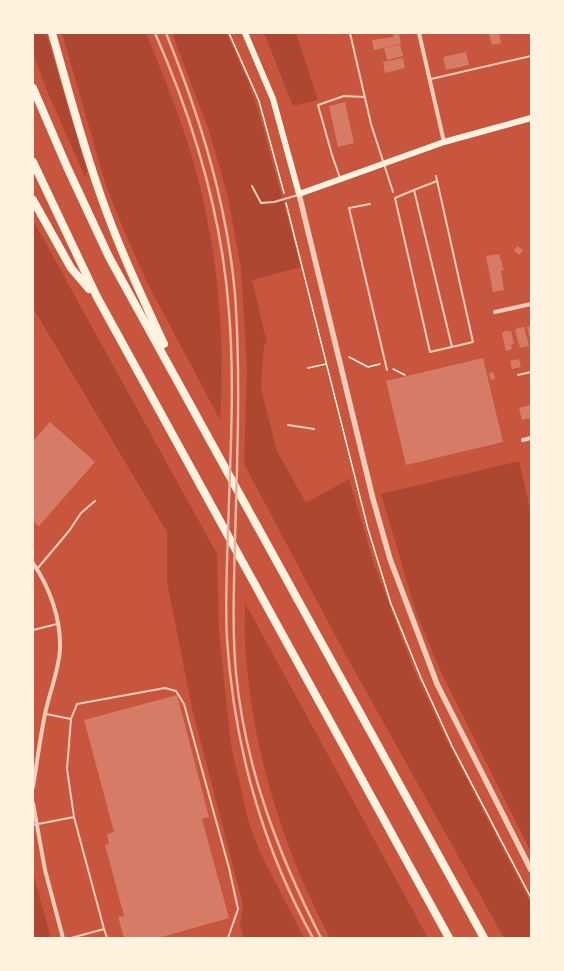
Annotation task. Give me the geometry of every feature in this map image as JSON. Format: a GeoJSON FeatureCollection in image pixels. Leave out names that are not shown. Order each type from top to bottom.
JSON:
{"type":"FeatureCollection","features":[{"type":"Feature","properties":{"kind":"highway"},"geometry":{"type":"LineString","coordinates":[[52,33],[90,164],[110,222],[193,409]]}},
{"type":"Feature","properties":{"kind":"highway"},"geometry":{"type":"LineString","coordinates":[[33,88],[64,160],[109,257],[484,938]]}},
{"type":"Feature","properties":{"kind":"highway"},"geometry":{"type":"LineString","coordinates":[[33,162],[97,297],[187,464],[449,938]]}},
{"type":"Feature","properties":{"kind":"highway"},"geometry":{"type":"LineString","coordinates":[[33,200],[71,268],[97,297]]}},
{"type":"Feature","properties":{"kind":"main road"},"geometry":{"type":"LineString","coordinates":[[245,33],[273,99],[299,194],[444,142],[531,118]]}},
{"type":"Feature","properties":{"kind":"street"},"geometry":{"type":"LineString","coordinates":[[418,33],[444,142]]}},
{"type":"Feature","properties":{"kind":"street"},"geometry":{"type":"LineString","coordinates":[[299,194],[371,492],[390,559],[412,623],[437,684],[531,870]]}},
{"type":"Feature","properties":{"kind":"street"},"geometry":{"type":"LineString","coordinates":[[495,312],[531,304]]}},
{"type":"Feature","properties":{"kind":"street"},"geometry":{"type":"LineString","coordinates":[[523,440],[531,438]]}},
{"type":"Feature","properties":{"kind":"street"},"geometry":{"type":"LineString","coordinates":[[33,563],[35,569],[44,579],[49,591],[58,624],[60,650],[45,714],[33,787]]}},
{"type":"Feature","properties":{"kind":"street"},"geometry":{"type":"LineString","coordinates":[[33,803],[35,824],[45,870],[63,938]]}},
{"type":"Feature","properties":{"kind":"lane"},"geometry":{"type":"LineString","coordinates":[[350,33],[365,97],[384,164],[394,192]]}},
{"type":"Feature","properties":{"kind":"lane"},"geometry":{"type":"LineString","coordinates":[[429,80],[531,56]]}},
{"type":"Feature","properties":{"kind":"lane"},"geometry":{"type":"LineString","coordinates":[[340,179],[318,105],[344,96],[365,97]]}},
{"type":"Feature","properties":{"kind":"lane"},"geometry":{"type":"LineString","coordinates":[[436,176],[473,342],[430,352],[395,198],[437,181]]}},
{"type":"Feature","properties":{"kind":"lane"},"geometry":{"type":"LineString","coordinates":[[252,186],[261,203],[274,202],[299,194]]}},
{"type":"Feature","properties":{"kind":"lane"},"geometry":{"type":"LineString","coordinates":[[414,190],[452,347]]}},
{"type":"Feature","properties":{"kind":"lane"},"geometry":{"type":"LineString","coordinates":[[370,204],[349,208],[387,370]]}},
{"type":"Feature","properties":{"kind":"lane"},"geometry":{"type":"LineString","coordinates":[[518,375],[531,372]]}},
{"type":"Feature","properties":{"kind":"lane"},"geometry":{"type":"LineString","coordinates":[[288,425],[314,429]]}},
{"type":"Feature","properties":{"kind":"lane"},"geometry":{"type":"LineString","coordinates":[[35,569],[69,531],[81,513],[95,501]]}},
{"type":"Feature","properties":{"kind":"lane"},"geometry":{"type":"LineString","coordinates":[[33,630],[58,624]]}},
{"type":"Feature","properties":{"kind":"lane"},"geometry":{"type":"LineString","coordinates":[[107,938],[74,816],[67,769],[72,719],[77,704],[165,688],[176,691],[184,704],[229,868],[238,909],[228,938]]}},
{"type":"Feature","properties":{"kind":"lane"},"geometry":{"type":"LineString","coordinates":[[45,714],[72,719]]}},
{"type":"Feature","properties":{"kind":"lane"},"geometry":{"type":"LineString","coordinates":[[35,824],[74,816]]}},
{"type":"Feature","properties":{"kind":"lane"},"geometry":{"type":"LineString","coordinates":[[71,938],[104,929]]}},
{"type":"Feature","properties":{"kind":"path"},"geometry":{"type":"LineString","coordinates":[[349,357],[368,367],[381,364],[405,375]]}},
{"type":"Feature","properties":{"kind":"path"},"geometry":{"type":"LineString","coordinates":[[308,368],[326,364]]}},
{"type":"Feature","properties":{"kind":"shaded area"},"geometry":{"type":"Polygon","coordinates":[[[33,33],[46,33],[87,171],[85,177],[48,93],[33,53],[33,33]]]}},
{"type":"Feature","properties":{"kind":"shaded area"},"geometry":{"type":"Polygon","coordinates":[[[62,33],[146,33],[169,89],[189,147],[198,180],[212,248],[220,317],[220,420],[148,284],[125,233],[106,186],[62,33]]]}},
{"type":"Feature","properties":{"kind":"shaded area"},"geometry":{"type":"Polygon","coordinates":[[[172,33],[226,33],[249,84],[260,117],[301,267],[252,280],[267,343],[264,344],[261,389],[277,451],[306,503],[349,479],[374,564],[413,668],[443,733],[531,904],[531,938],[504,938],[343,650],[244,464],[247,369],[241,268],[228,197],[209,131],[172,33]]]}},
{"type":"Feature","properties":{"kind":"shaded area"},"geometry":{"type":"Polygon","coordinates":[[[264,33],[296,33],[318,100],[293,106],[264,33]]]}},
{"type":"Feature","properties":{"kind":"shaded area"},"geometry":{"type":"Polygon","coordinates":[[[33,220],[217,554],[219,632],[231,745],[248,820],[260,852],[304,938],[244,938],[240,925],[243,905],[192,708],[167,582],[167,532],[33,308],[33,220]]]}},
{"type":"Feature","properties":{"kind":"shaded area"},"geometry":{"type":"Polygon","coordinates":[[[519,461],[531,513],[531,852],[440,670],[416,612],[381,494],[519,461]]]}},
{"type":"Feature","properties":{"kind":"shaded area"},"geometry":{"type":"Polygon","coordinates":[[[245,603],[428,938],[330,938],[285,837],[264,766],[250,694],[245,644],[245,603]]]}},
{"type":"Feature","properties":{"kind":"shaded area"},"geometry":{"type":"Polygon","coordinates":[[[33,874],[51,938],[33,938],[33,874]]]}},
{"type":"Feature","properties":{"kind":"building"},"geometry":{"type":"Polygon","coordinates":[[[399,33],[401,44],[374,50],[372,40],[394,37],[393,34],[399,33]]]}},
{"type":"Feature","properties":{"kind":"building"},"geometry":{"type":"Polygon","coordinates":[[[489,33],[499,33],[501,43],[492,45],[489,33]]]}},
{"type":"Feature","properties":{"kind":"building"},"geometry":{"type":"Polygon","coordinates":[[[400,45],[403,56],[387,60],[384,48],[400,45]]]}},
{"type":"Feature","properties":{"kind":"building"},"geometry":{"type":"Polygon","coordinates":[[[466,52],[469,65],[446,70],[443,57],[466,52]]]}},
{"type":"Feature","properties":{"kind":"building"},"geometry":{"type":"Polygon","coordinates":[[[403,58],[405,68],[385,73],[383,62],[403,58]]]}},
{"type":"Feature","properties":{"kind":"building"},"geometry":{"type":"Polygon","coordinates":[[[345,102],[354,143],[338,147],[329,106],[345,102]]]}},
{"type":"Feature","properties":{"kind":"building"},"geometry":{"type":"Polygon","coordinates":[[[517,246],[523,250],[519,255],[514,251],[517,246]]]}},
{"type":"Feature","properties":{"kind":"building"},"geometry":{"type":"Polygon","coordinates":[[[499,254],[504,270],[501,271],[504,290],[493,292],[486,256],[499,254]]]}},
{"type":"Feature","properties":{"kind":"building"},"geometry":{"type":"Polygon","coordinates":[[[531,326],[531,340],[530,340],[527,327],[531,326]]]}},
{"type":"Feature","properties":{"kind":"building"},"geometry":{"type":"Polygon","coordinates":[[[524,327],[529,346],[520,348],[515,330],[518,329],[517,328],[524,327]]]}},
{"type":"Feature","properties":{"kind":"building"},"geometry":{"type":"Polygon","coordinates":[[[507,330],[508,332],[511,331],[514,344],[511,345],[512,349],[506,351],[502,333],[507,330]]]}},
{"type":"Feature","properties":{"kind":"building"},"geometry":{"type":"Polygon","coordinates":[[[483,358],[503,442],[406,465],[386,381],[483,358]]]}},
{"type":"Feature","properties":{"kind":"building"},"geometry":{"type":"Polygon","coordinates":[[[519,359],[521,367],[512,369],[510,361],[519,359]]]}},
{"type":"Feature","properties":{"kind":"building"},"geometry":{"type":"Polygon","coordinates":[[[493,372],[495,379],[491,380],[489,373],[493,372]]]}},
{"type":"Feature","properties":{"kind":"building"},"geometry":{"type":"Polygon","coordinates":[[[530,405],[531,418],[522,420],[519,408],[530,405]]]}},
{"type":"Feature","properties":{"kind":"building"},"geometry":{"type":"Polygon","coordinates":[[[50,422],[95,462],[39,526],[33,521],[33,441],[50,422]]]}},
{"type":"Feature","properties":{"kind":"building"},"geometry":{"type":"Polygon","coordinates":[[[177,695],[209,817],[202,819],[229,918],[158,938],[124,938],[118,917],[124,916],[105,845],[109,844],[107,834],[114,832],[84,720],[177,695]]]}},
{"type":"Feature","properties":{"kind":"railway"},"geometry":{"type":"LineString","coordinates":[[155,33],[182,100],[204,169],[213,204],[225,276],[229,312],[232,367],[226,626],[236,717],[244,755],[265,831],[295,903],[313,938]]}},
{"type":"Feature","properties":{"kind":"railway"},"geometry":{"type":"LineString","coordinates":[[166,33],[201,129],[219,194],[226,227],[235,294],[238,387],[234,624],[236,673],[240,708],[247,742],[266,809],[291,874],[321,938]]}}]}
